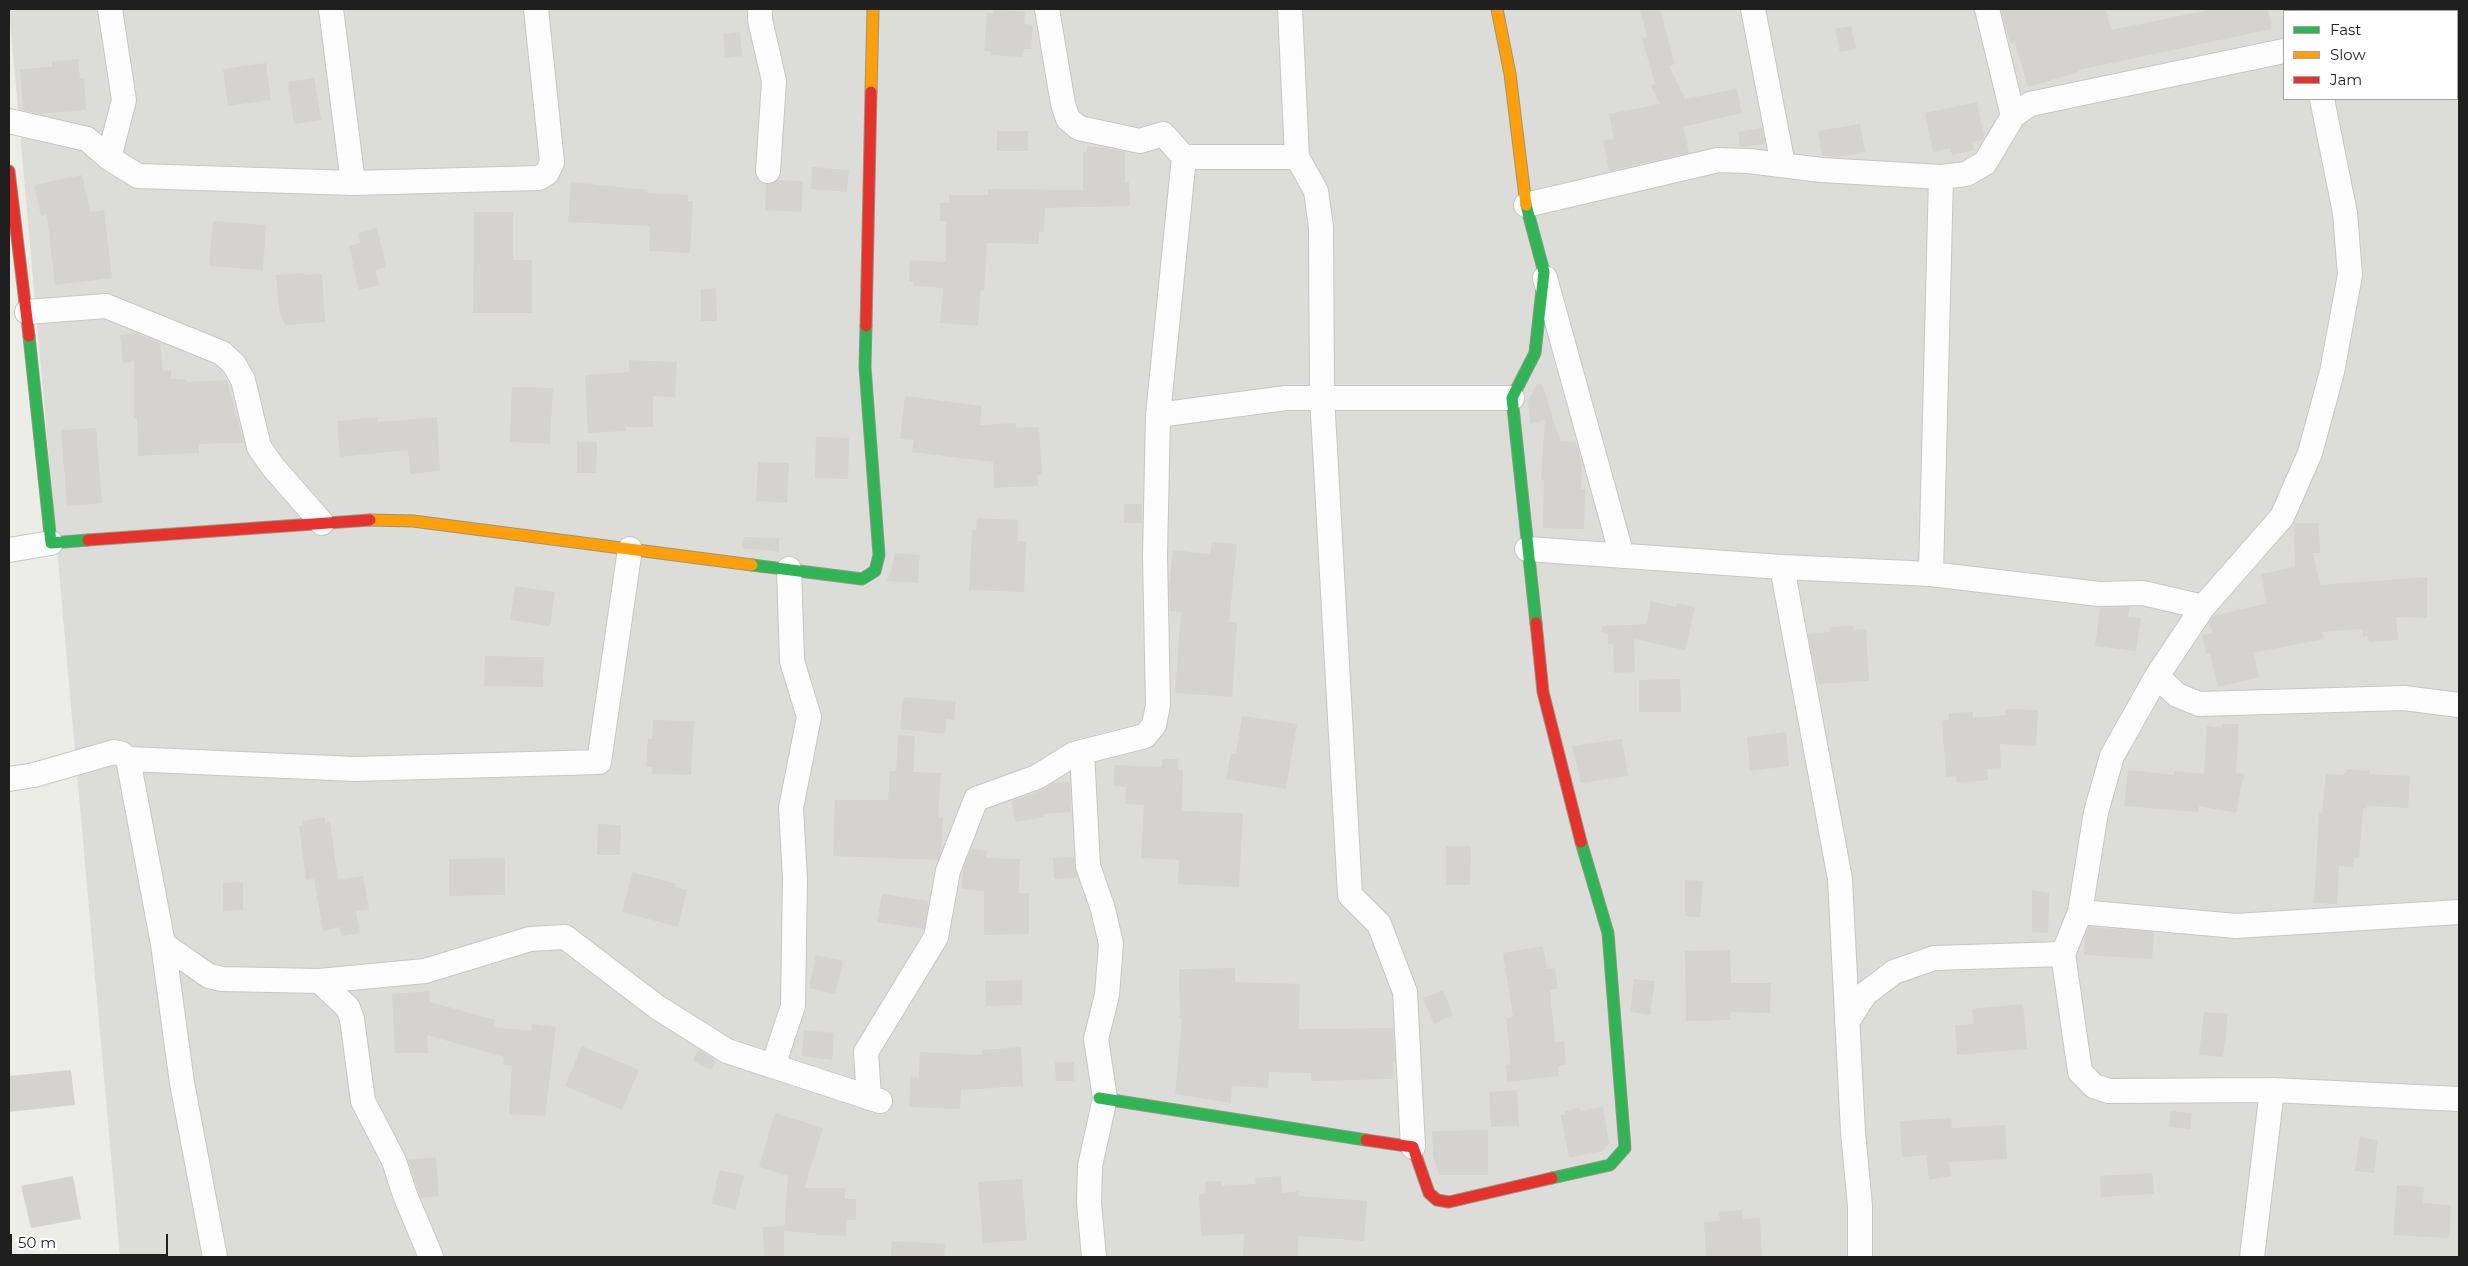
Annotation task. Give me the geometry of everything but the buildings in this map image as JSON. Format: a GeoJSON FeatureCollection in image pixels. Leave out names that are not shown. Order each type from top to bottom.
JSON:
{"type":"FeatureCollection","features":[{"type":"Feature","properties":{"kind":"street"},"geometry":{"type":"LineString","coordinates":[[109,158],[124,100],[110,9]]}},
{"type":"Feature","properties":{"kind":"street"},"geometry":{"type":"LineString","coordinates":[[332,9],[353,183]]}},
{"type":"Feature","properties":{"kind":"street"},"geometry":{"type":"LineString","coordinates":[[9,121],[87,139],[109,158],[138,176],[353,183],[539,178],[547,172],[552,162],[536,9]]}},
{"type":"Feature","properties":{"kind":"street"},"geometry":{"type":"LineString","coordinates":[[760,9],[760,20],[774,81],[768,171]]}},
{"type":"Feature","properties":{"kind":"street"},"geometry":{"type":"LineString","coordinates":[[9,550],[51,543],[322,523],[413,520],[862,579],[875,570],[880,555],[866,367],[873,9]]}},
{"type":"Feature","properties":{"kind":"street"},"geometry":{"type":"LineString","coordinates":[[1047,9],[1068,119],[1079,128],[1140,141],[1163,134],[1184,157],[1297,156]]}},
{"type":"Feature","properties":{"kind":"street"},"geometry":{"type":"LineString","coordinates":[[1290,9],[1297,156],[1316,191],[1321,226],[1322,396],[1350,895],[1379,924],[1405,992],[1413,1147],[1429,1193],[1437,1200],[1450,1202],[1610,1165],[1625,1148],[1608,933],[1571,809],[1543,692],[1512,398],[1535,354],[1544,272]]}},
{"type":"Feature","properties":{"kind":"street"},"geometry":{"type":"LineString","coordinates":[[1497,9],[1510,74],[1526,206],[1622,556]]}},
{"type":"Feature","properties":{"kind":"street"},"geometry":{"type":"LineString","coordinates":[[1753,9],[1783,166]]}},
{"type":"Feature","properties":{"kind":"street"},"geometry":{"type":"LineString","coordinates":[[1987,9],[2013,116]]}},
{"type":"Feature","properties":{"kind":"street"},"geometry":{"type":"LineString","coordinates":[[1526,206],[1718,160],[1821,170],[1941,177],[1966,174],[1985,163],[2013,116],[2030,104],[2283,51]]}},
{"type":"Feature","properties":{"kind":"street"},"geometry":{"type":"LineString","coordinates":[[2322,100],[2345,213],[2350,275],[2332,372],[2310,453],[2282,517],[2203,607],[2157,676],[2112,756],[2096,812],[2080,912],[2063,954],[2080,1072],[2094,1086],[2109,1091],[2272,1090],[2459,1099]]}},
{"type":"Feature","properties":{"kind":"street"},"geometry":{"type":"LineString","coordinates":[[163,944],[199,971],[222,979],[319,981],[425,971],[530,939],[565,937],[657,1007],[727,1052],[874,1100],[866,1052],[936,937],[948,871],[976,799],[1037,778],[1074,754],[1145,736],[1154,724],[1158,706],[1155,556],[1158,416],[1184,157]]}},
{"type":"Feature","properties":{"kind":"street"},"geometry":{"type":"LineString","coordinates":[[9,171],[27,312],[51,543]]}},
{"type":"Feature","properties":{"kind":"street"},"geometry":{"type":"LineString","coordinates":[[1931,574],[1941,177]]}},
{"type":"Feature","properties":{"kind":"street"},"geometry":{"type":"LineString","coordinates":[[27,312],[106,306],[222,352],[234,364],[243,380],[259,447],[322,523]]}},
{"type":"Feature","properties":{"kind":"street"},"geometry":{"type":"LineString","coordinates":[[1158,416],[1286,398],[1322,396],[1512,398]]}},
{"type":"Feature","properties":{"kind":"street"},"geometry":{"type":"LineString","coordinates":[[9,778],[34,775],[114,752],[122,754],[128,759],[355,769],[599,762],[630,549]]}},
{"type":"Feature","properties":{"kind":"street"},"geometry":{"type":"LineString","coordinates":[[1527,549],[1782,568],[1931,574],[2098,594],[2143,593],[2203,607]]}},
{"type":"Feature","properties":{"kind":"street"},"geometry":{"type":"LineString","coordinates":[[1782,568],[1840,879],[1853,1132],[1860,1206],[1860,1257]]}},
{"type":"Feature","properties":{"kind":"street"},"geometry":{"type":"LineString","coordinates":[[772,1066],[793,1006],[795,878],[791,808],[809,717],[792,661],[789,569]]}},
{"type":"Feature","properties":{"kind":"street"},"geometry":{"type":"LineString","coordinates":[[2157,676],[2177,695],[2199,704],[2404,698],[2459,705]]}},
{"type":"Feature","properties":{"kind":"street"},"geometry":{"type":"LineString","coordinates":[[1082,752],[1088,866],[1103,910],[1110,944],[1107,995],[1096,1039],[1102,1098],[1090,1166],[1089,1203],[1094,1257]]}},
{"type":"Feature","properties":{"kind":"street"},"geometry":{"type":"LineString","coordinates":[[128,759],[163,944],[182,1083],[215,1257]]}},
{"type":"Feature","properties":{"kind":"street"},"geometry":{"type":"LineString","coordinates":[[2080,912],[2236,926],[2425,912],[2459,912]]}},
{"type":"Feature","properties":{"kind":"street"},"geometry":{"type":"LineString","coordinates":[[1847,1022],[1865,994],[1894,972],[1934,958],[2063,954]]}},
{"type":"Feature","properties":{"kind":"street"},"geometry":{"type":"LineString","coordinates":[[319,981],[348,1008],[352,1019],[363,1101],[394,1162],[405,1195],[431,1257]]}},
{"type":"Feature","properties":{"kind":"street"},"geometry":{"type":"LineString","coordinates":[[2252,1257],[2272,1090]]}},
{"type":"Feature","properties":{"kind":"street"},"geometry":{"type":"LineString","coordinates":[[1102,1098],[1413,1147]]}},
{"type":"Feature","properties":{"kind":"shaded area"},"geometry":{"type":"Polygon","coordinates":[[[9,9],[2459,9],[2459,1257],[120,1257],[9,9]]]}},
{"type":"Feature","properties":{"kind":"traffic: fast"},"geometry":{"type":"LineString","coordinates":[[1526,205],[1544,272],[1535,353],[1512,398],[1536,623]]}},
{"type":"Feature","properties":{"kind":"traffic: fast"},"geometry":{"type":"LineString","coordinates":[[752,565],[862,579],[875,571],[879,555],[865,367],[866,326]]}},
{"type":"Feature","properties":{"kind":"traffic: fast"},"geometry":{"type":"LineString","coordinates":[[29,336],[51,543],[88,540]]}},
{"type":"Feature","properties":{"kind":"traffic: fast"},"geometry":{"type":"LineString","coordinates":[[1552,1178],[1610,1165],[1625,1148],[1608,933],[1581,842]]}},
{"type":"Feature","properties":{"kind":"traffic: fast"},"geometry":{"type":"LineString","coordinates":[[1099,1098],[1366,1140]]}},
{"type":"Feature","properties":{"kind":"traffic: slow"},"geometry":{"type":"LineString","coordinates":[[871,92],[873,9]]}},
{"type":"Feature","properties":{"kind":"traffic: slow"},"geometry":{"type":"LineString","coordinates":[[1497,9],[1510,74],[1526,205]]}},
{"type":"Feature","properties":{"kind":"traffic: slow"},"geometry":{"type":"LineString","coordinates":[[370,520],[413,521],[752,565]]}},
{"type":"Feature","properties":{"kind":"traffic: jam"},"geometry":{"type":"LineString","coordinates":[[866,326],[871,92]]}},
{"type":"Feature","properties":{"kind":"traffic: jam"},"geometry":{"type":"LineString","coordinates":[[9,171],[29,336]]}},
{"type":"Feature","properties":{"kind":"traffic: jam"},"geometry":{"type":"LineString","coordinates":[[88,540],[370,520]]}},
{"type":"Feature","properties":{"kind":"traffic: jam"},"geometry":{"type":"LineString","coordinates":[[1536,623],[1543,692],[1581,842]]}},
{"type":"Feature","properties":{"kind":"traffic: jam"},"geometry":{"type":"LineString","coordinates":[[1366,1140],[1413,1147],[1429,1193],[1437,1200],[1449,1202],[1552,1178]]}}]}
